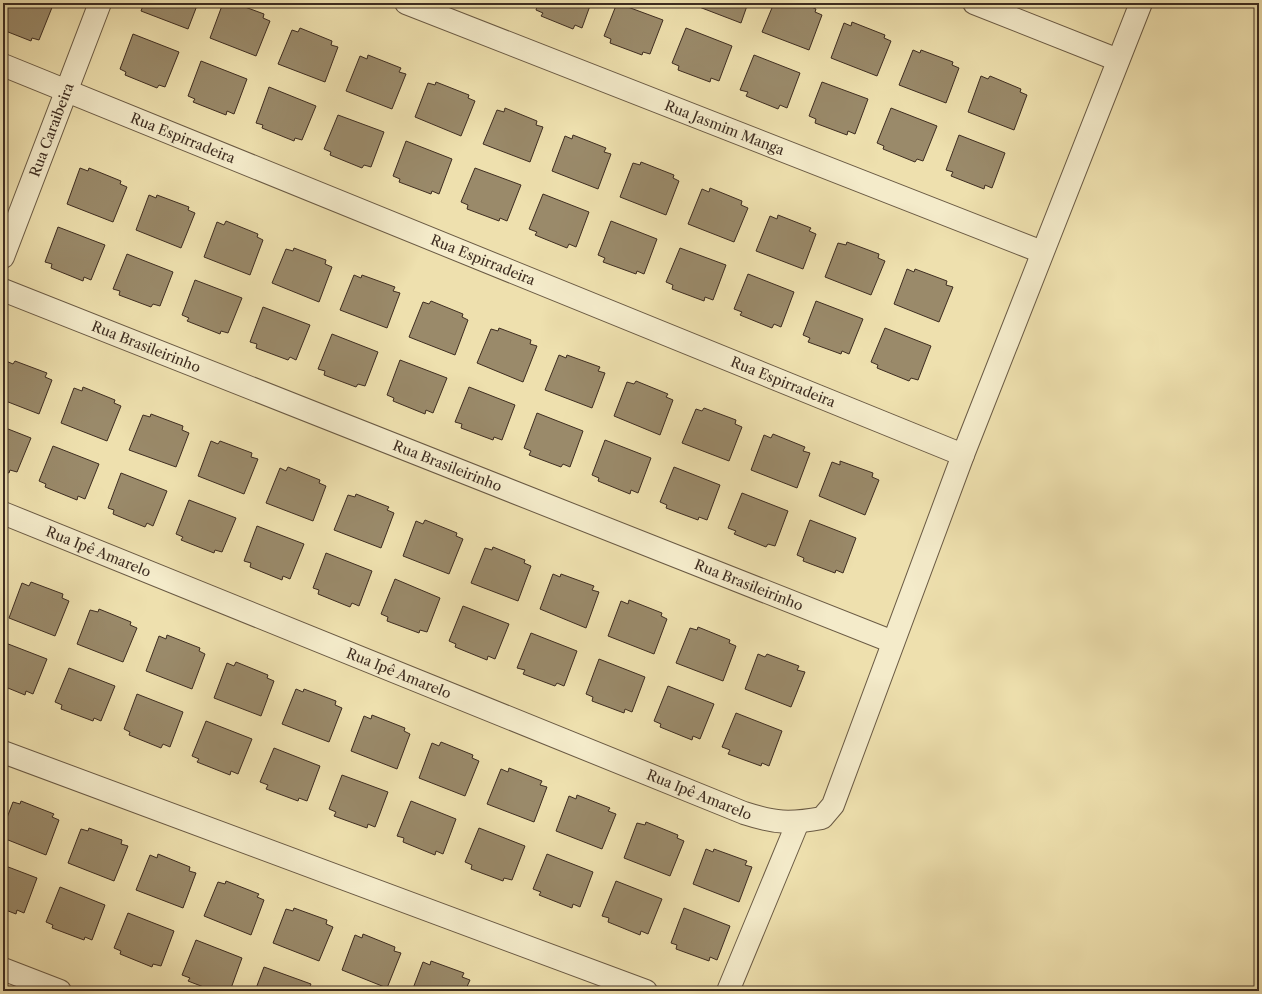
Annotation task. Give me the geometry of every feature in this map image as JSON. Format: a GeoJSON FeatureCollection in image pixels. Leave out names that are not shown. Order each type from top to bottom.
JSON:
{"type":"FeatureCollection","features":[{"type":"Feature","properties":{"kind":"street","name":"Rua Caraibeira"},"geometry":{"type":"LineString","coordinates":[[3,257],[100,3]]}},
{"type":"Feature","properties":{"kind":"street","name":"Rua Jasmim Manga"},"geometry":{"type":"LineString","coordinates":[[406,3],[1042,252]]}},
{"type":"Feature","properties":{"kind":"street"},"geometry":{"type":"LineString","coordinates":[[974,3],[1118,60]]}},
{"type":"Feature","properties":{"kind":"street","name":"Rua Ipê Amarelo"},"geometry":{"type":"LineString","coordinates":[[3,513],[744,813],[764,820],[784,823],[822,818],[833,805],[963,456],[1141,3]]}},
{"type":"Feature","properties":{"kind":"street","name":"Rua Espirradeira"},"geometry":{"type":"LineString","coordinates":[[3,65],[963,456]]}},
{"type":"Feature","properties":{"kind":"street","name":"Rua Brasileirinho"},"geometry":{"type":"LineString","coordinates":[[3,290],[893,642]]}},
{"type":"Feature","properties":{"kind":"street"},"geometry":{"type":"LineString","coordinates":[[3,752],[646,991]]}},
{"type":"Feature","properties":{"kind":"street"},"geometry":{"type":"LineString","coordinates":[[728,991],[798,822]]}},
{"type":"Feature","properties":{"kind":"street"},"geometry":{"type":"LineString","coordinates":[[3,970],[60,991]]}},
{"type":"Feature","properties":{"kind":"building"},"geometry":{"type":"Polygon","coordinates":[[[3,3],[47,3],[53,5],[39,40],[32,38],[31,41],[3,30],[3,3]]]}},
{"type":"Feature","properties":{"kind":"building"},"geometry":{"type":"Polygon","coordinates":[[[144,3],[198,3],[188,29],[141,11],[144,3]]]}},
{"type":"Feature","properties":{"kind":"building"},"geometry":{"type":"Polygon","coordinates":[[[223,3],[230,6],[231,3],[234,3],[264,14],[263,18],[270,21],[256,56],[210,38],[223,3]]]}},
{"type":"Feature","properties":{"kind":"building"},"geometry":{"type":"Polygon","coordinates":[[[538,3],[591,3],[582,28],[575,25],[573,29],[541,16],[543,13],[536,10],[538,3]]]}},
{"type":"Feature","properties":{"kind":"building"},"geometry":{"type":"Polygon","coordinates":[[[617,3],[663,20],[650,54],[643,52],[642,55],[610,43],[611,39],[604,36],[617,3]]]}},
{"type":"Feature","properties":{"kind":"building"},"geometry":{"type":"Polygon","coordinates":[[[695,3],[748,3],[741,23],[694,5],[695,3]]]}},
{"type":"Feature","properties":{"kind":"building"},"geometry":{"type":"Polygon","coordinates":[[[774,3],[802,3],[816,9],[815,12],[822,15],[809,50],[762,32],[774,3]]]}},
{"type":"Feature","properties":{"kind":"building"},"geometry":{"type":"Polygon","coordinates":[[[852,22],[885,35],[884,38],[891,41],[877,76],[831,58],[844,23],[851,26],[852,22]]]}},
{"type":"Feature","properties":{"kind":"building"},"geometry":{"type":"Polygon","coordinates":[[[300,28],[332,41],[331,45],[338,47],[325,82],[278,64],[292,30],[298,32],[300,28]]]}},
{"type":"Feature","properties":{"kind":"building"},"geometry":{"type":"Polygon","coordinates":[[[686,28],[732,46],[719,81],[711,78],[710,82],[678,70],[679,66],[672,63],[686,28]]]}},
{"type":"Feature","properties":{"kind":"building"},"geometry":{"type":"Polygon","coordinates":[[[133,34],[179,52],[165,87],[159,85],[157,88],[125,75],[126,72],[120,69],[133,34]]]}},
{"type":"Feature","properties":{"kind":"building"},"geometry":{"type":"Polygon","coordinates":[[[913,50],[920,53],[921,50],[953,62],[952,65],[959,68],[946,103],[899,85],[913,50]]]}},
{"type":"Feature","properties":{"kind":"building"},"geometry":{"type":"Polygon","coordinates":[[[368,55],[401,68],[399,72],[406,74],[392,109],[346,91],[360,56],[367,59],[368,55]]]}},
{"type":"Feature","properties":{"kind":"building"},"geometry":{"type":"Polygon","coordinates":[[[754,55],[800,73],[787,108],[780,105],[778,109],[746,96],[748,92],[740,90],[754,55]]]}},
{"type":"Feature","properties":{"kind":"building"},"geometry":{"type":"Polygon","coordinates":[[[201,61],[247,79],[234,114],[227,111],[226,115],[193,102],[195,99],[188,96],[201,61]]]}},
{"type":"Feature","properties":{"kind":"building"},"geometry":{"type":"Polygon","coordinates":[[[981,76],[988,79],[990,76],[1021,89],[1020,92],[1027,95],[1014,130],[968,112],[981,76]]]}},
{"type":"Feature","properties":{"kind":"building"},"geometry":{"type":"Polygon","coordinates":[[[436,82],[469,95],[468,98],[475,101],[461,136],[415,117],[428,83],[435,85],[436,82]]]}},
{"type":"Feature","properties":{"kind":"building"},"geometry":{"type":"Polygon","coordinates":[[[822,82],[868,99],[855,134],[848,131],[847,135],[815,123],[816,119],[809,116],[822,82]]]}},
{"type":"Feature","properties":{"kind":"building"},"geometry":{"type":"Polygon","coordinates":[[[269,87],[316,106],[302,140],[295,138],[294,141],[262,128],[263,125],[256,123],[269,87]]]}},
{"type":"Feature","properties":{"kind":"building"},"geometry":{"type":"Polygon","coordinates":[[[505,108],[537,121],[536,125],[543,127],[530,162],[483,144],[497,110],[504,112],[505,108]]]}},
{"type":"Feature","properties":{"kind":"building"},"geometry":{"type":"Polygon","coordinates":[[[891,108],[937,126],[923,161],[917,159],[915,162],[883,149],[884,146],[877,143],[891,108]]]}},
{"type":"Feature","properties":{"kind":"building"},"geometry":{"type":"Polygon","coordinates":[[[338,115],[384,132],[371,167],[364,165],[362,168],[330,155],[331,152],[324,149],[338,115]]]}},
{"type":"Feature","properties":{"kind":"building"},"geometry":{"type":"Polygon","coordinates":[[[573,135],[606,148],[604,152],[611,154],[598,189],[552,171],[565,136],[572,139],[573,135]]]}},
{"type":"Feature","properties":{"kind":"building"},"geometry":{"type":"Polygon","coordinates":[[[959,135],[1005,153],[992,188],[985,185],[984,189],[951,176],[953,172],[946,170],[959,135]]]}},
{"type":"Feature","properties":{"kind":"building"},"geometry":{"type":"Polygon","coordinates":[[[406,141],[452,159],[439,194],[432,191],[431,194],[399,182],[400,179],[393,176],[406,141]]]}},
{"type":"Feature","properties":{"kind":"building"},"geometry":{"type":"Polygon","coordinates":[[[641,162],[674,175],[673,178],[679,181],[666,215],[620,197],[633,163],[640,165],[641,162]]]}},
{"type":"Feature","properties":{"kind":"building"},"geometry":{"type":"Polygon","coordinates":[[[80,168],[88,171],[89,168],[121,181],[120,184],[127,187],[113,222],[67,204],[80,168]]]}},
{"type":"Feature","properties":{"kind":"building"},"geometry":{"type":"Polygon","coordinates":[[[475,168],[521,185],[507,221],[500,218],[499,221],[467,209],[468,205],[461,202],[475,168]]]}},
{"type":"Feature","properties":{"kind":"building"},"geometry":{"type":"Polygon","coordinates":[[[710,188],[742,201],[741,205],[748,208],[734,242],[688,224],[702,189],[709,192],[710,188]]]}},
{"type":"Feature","properties":{"kind":"building"},"geometry":{"type":"Polygon","coordinates":[[[543,194],[589,212],[576,247],[569,244],[567,248],[535,235],[537,232],[529,229],[543,194]]]}},
{"type":"Feature","properties":{"kind":"building"},"geometry":{"type":"Polygon","coordinates":[[[149,195],[156,198],[157,195],[189,207],[188,210],[195,213],[181,248],[136,230],[149,195]]]}},
{"type":"Feature","properties":{"kind":"building"},"geometry":{"type":"Polygon","coordinates":[[[778,215],[811,228],[809,231],[816,234],[803,269],[756,251],[770,216],[777,219],[778,215]]]}},
{"type":"Feature","properties":{"kind":"building"},"geometry":{"type":"Polygon","coordinates":[[[226,221],[258,234],[257,237],[263,240],[250,275],[204,257],[217,222],[224,225],[226,221]]]}},
{"type":"Feature","properties":{"kind":"building"},"geometry":{"type":"Polygon","coordinates":[[[611,221],[657,239],[644,274],[637,271],[636,274],[603,262],[605,258],[598,255],[611,221]]]}},
{"type":"Feature","properties":{"kind":"building"},"geometry":{"type":"Polygon","coordinates":[[[58,227],[105,245],[91,280],[84,277],[83,281],[51,268],[52,264],[45,262],[58,227]]]}},
{"type":"Feature","properties":{"kind":"building"},"geometry":{"type":"Polygon","coordinates":[[[847,242],[879,254],[878,258],[885,261],[871,295],[825,277],[838,243],[846,245],[847,242]]]}},
{"type":"Feature","properties":{"kind":"building"},"geometry":{"type":"Polygon","coordinates":[[[294,248],[326,260],[325,264],[332,267],[319,302],[272,283],[286,249],[293,251],[294,248]]]}},
{"type":"Feature","properties":{"kind":"building"},"geometry":{"type":"Polygon","coordinates":[[[680,248],[726,265],[713,300],[705,297],[704,301],[672,289],[673,285],[666,282],[680,248]]]}},
{"type":"Feature","properties":{"kind":"building"},"geometry":{"type":"Polygon","coordinates":[[[127,254],[173,272],[160,306],[153,304],[151,307],[119,295],[120,291],[113,289],[127,254]]]}},
{"type":"Feature","properties":{"kind":"building"},"geometry":{"type":"Polygon","coordinates":[[[907,269],[914,272],[915,269],[947,281],[946,285],[953,287],[939,322],[894,304],[907,269]]]}},
{"type":"Feature","properties":{"kind":"building"},"geometry":{"type":"Polygon","coordinates":[[[748,274],[794,292],[781,327],[774,324],[772,328],[740,315],[742,312],[734,309],[748,274]]]}},
{"type":"Feature","properties":{"kind":"building"},"geometry":{"type":"Polygon","coordinates":[[[354,275],[361,278],[362,275],[395,287],[393,291],[400,293],[387,328],[340,310],[354,275]]]}},
{"type":"Feature","properties":{"kind":"building"},"geometry":{"type":"Polygon","coordinates":[[[195,280],[242,298],[228,333],[221,331],[220,334],[187,321],[189,318],[182,315],[195,280]]]}},
{"type":"Feature","properties":{"kind":"building"},"geometry":{"type":"Polygon","coordinates":[[[431,301],[463,314],[462,317],[468,320],[455,355],[409,337],[423,302],[429,304],[431,301]]]}},
{"type":"Feature","properties":{"kind":"building"},"geometry":{"type":"Polygon","coordinates":[[[816,301],[863,319],[849,354],[842,351],[841,354],[808,342],[810,338],[803,335],[816,301]]]}},
{"type":"Feature","properties":{"kind":"building"},"geometry":{"type":"Polygon","coordinates":[[[263,307],[310,325],[296,360],[290,357],[288,360],[256,348],[257,344],[250,342],[263,307]]]}},
{"type":"Feature","properties":{"kind":"building"},"geometry":{"type":"Polygon","coordinates":[[[499,328],[531,340],[530,344],[537,346],[523,382],[477,363],[491,329],[498,331],[499,328]]]}},
{"type":"Feature","properties":{"kind":"building"},"geometry":{"type":"Polygon","coordinates":[[[885,328],[931,346],[918,380],[911,378],[909,381],[877,368],[878,365],[871,362],[885,328]]]}},
{"type":"Feature","properties":{"kind":"building"},"geometry":{"type":"Polygon","coordinates":[[[332,334],[378,352],[365,386],[358,384],[356,387],[324,375],[325,371],[318,369],[332,334]]]}},
{"type":"Feature","properties":{"kind":"building"},"geometry":{"type":"Polygon","coordinates":[[[559,355],[566,358],[567,355],[600,367],[598,371],[605,373],[592,408],[545,390],[559,355]]]}},
{"type":"Feature","properties":{"kind":"building"},"geometry":{"type":"Polygon","coordinates":[[[400,360],[447,378],[433,413],[426,410],[425,414],[393,401],[394,398],[387,395],[400,360]]]}},
{"type":"Feature","properties":{"kind":"building"},"geometry":{"type":"Polygon","coordinates":[[[6,361],[13,364],[15,361],[47,373],[45,377],[52,380],[39,414],[3,400],[3,369],[6,361]]]}},
{"type":"Feature","properties":{"kind":"building"},"geometry":{"type":"Polygon","coordinates":[[[636,381],[668,394],[666,397],[673,400],[660,435],[614,416],[627,382],[634,384],[636,381]]]}},
{"type":"Feature","properties":{"kind":"building"},"geometry":{"type":"Polygon","coordinates":[[[83,387],[115,400],[114,403],[121,406],[107,441],[61,423],[74,388],[82,391],[83,387]]]}},
{"type":"Feature","properties":{"kind":"building"},"geometry":{"type":"Polygon","coordinates":[[[469,387],[515,405],[502,440],[494,437],[493,440],[461,428],[462,424],[455,422],[469,387]]]}},
{"type":"Feature","properties":{"kind":"building"},"geometry":{"type":"Polygon","coordinates":[[[704,408],[736,420],[735,424],[742,427],[729,461],[682,443],[696,409],[702,411],[704,408]]]}},
{"type":"Feature","properties":{"kind":"building"},"geometry":{"type":"Polygon","coordinates":[[[537,413],[583,431],[570,467],[563,464],[561,467],[529,455],[531,451],[524,448],[537,413]]]}},
{"type":"Feature","properties":{"kind":"building"},"geometry":{"type":"Polygon","coordinates":[[[151,414],[183,426],[182,430],[189,433],[176,467],[129,450],[143,415],[150,417],[151,414]]]}},
{"type":"Feature","properties":{"kind":"building"},"geometry":{"type":"Polygon","coordinates":[[[3,427],[31,438],[17,472],[10,470],[9,473],[3,471],[3,427]]]}},
{"type":"Feature","properties":{"kind":"building"},"geometry":{"type":"Polygon","coordinates":[[[773,434],[805,447],[803,451],[810,453],[797,488],[751,470],[764,435],[771,438],[773,434]]]}},
{"type":"Feature","properties":{"kind":"building"},"geometry":{"type":"Polygon","coordinates":[[[605,440],[651,458],[638,493],[631,490],[630,494],[598,481],[599,478],[592,475],[605,440]]]}},
{"type":"Feature","properties":{"kind":"building"},"geometry":{"type":"Polygon","coordinates":[[[211,441],[218,444],[220,441],[252,453],[251,457],[258,459],[244,494],[198,476],[211,441]]]}},
{"type":"Feature","properties":{"kind":"building"},"geometry":{"type":"Polygon","coordinates":[[[53,446],[99,464],[85,499],[78,496],[77,500],[45,487],[46,484],[39,481],[53,446]]]}},
{"type":"Feature","properties":{"kind":"building"},"geometry":{"type":"Polygon","coordinates":[[[840,461],[873,473],[872,477],[879,480],[865,515],[819,496],[832,462],[840,465],[840,461]]]}},
{"type":"Feature","properties":{"kind":"building"},"geometry":{"type":"Polygon","coordinates":[[[288,467],[320,480],[319,483],[326,486],[313,521],[266,503],[280,468],[286,471],[288,467]]]}},
{"type":"Feature","properties":{"kind":"building"},"geometry":{"type":"Polygon","coordinates":[[[674,467],[720,485],[707,520],[699,517],[698,520],[666,508],[667,505],[660,502],[674,467]]]}},
{"type":"Feature","properties":{"kind":"building"},"geometry":{"type":"Polygon","coordinates":[[[121,473],[167,491],[153,526],[147,523],[145,527],[113,514],[114,510],[108,508],[121,473]]]}},
{"type":"Feature","properties":{"kind":"building"},"geometry":{"type":"Polygon","coordinates":[[[742,493],[788,511],[775,546],[768,544],[766,547],[734,534],[736,531],[728,528],[742,493]]]}},
{"type":"Feature","properties":{"kind":"building"},"geometry":{"type":"Polygon","coordinates":[[[356,494],[389,507],[387,510],[394,513],[381,548],[334,530],[348,495],[355,497],[356,494]]]}},
{"type":"Feature","properties":{"kind":"building"},"geometry":{"type":"Polygon","coordinates":[[[189,500],[236,518],[222,552],[215,550],[214,553],[181,540],[183,537],[176,534],[189,500]]]}},
{"type":"Feature","properties":{"kind":"building"},"geometry":{"type":"Polygon","coordinates":[[[425,520],[457,533],[456,536],[463,539],[449,574],[403,556],[416,521],[423,524],[425,520]]]}},
{"type":"Feature","properties":{"kind":"building"},"geometry":{"type":"Polygon","coordinates":[[[810,520],[856,538],[843,573],[836,570],[835,573],[803,561],[804,558],[797,555],[810,520]]]}},
{"type":"Feature","properties":{"kind":"building"},"geometry":{"type":"Polygon","coordinates":[[[257,526],[304,544],[290,579],[283,576],[282,580],[250,567],[251,563],[244,561],[257,526]]]}},
{"type":"Feature","properties":{"kind":"building"},"geometry":{"type":"Polygon","coordinates":[[[493,547],[525,560],[524,563],[531,566],[518,601],[471,583],[485,548],[492,550],[493,547]]]}},
{"type":"Feature","properties":{"kind":"building"},"geometry":{"type":"Polygon","coordinates":[[[326,553],[372,571],[359,606],[352,603],[350,607],[318,594],[319,590],[313,588],[326,553]]]}},
{"type":"Feature","properties":{"kind":"building"},"geometry":{"type":"Polygon","coordinates":[[[553,574],[560,577],[561,574],[594,586],[592,590],[599,592],[586,628],[540,609],[553,574]]]}},
{"type":"Feature","properties":{"kind":"building"},"geometry":{"type":"Polygon","coordinates":[[[395,579],[440,598],[427,632],[420,630],[419,633],[387,621],[388,617],[381,614],[395,579]]]}},
{"type":"Feature","properties":{"kind":"building"},"geometry":{"type":"Polygon","coordinates":[[[31,582],[63,594],[62,598],[69,601],[55,636],[9,618],[22,583],[29,586],[31,582]]]}},
{"type":"Feature","properties":{"kind":"building"},"geometry":{"type":"Polygon","coordinates":[[[629,600],[662,613],[661,616],[667,619],[654,654],[608,636],[621,601],[628,604],[629,600]]]}},
{"type":"Feature","properties":{"kind":"building"},"geometry":{"type":"Polygon","coordinates":[[[463,606],[509,624],[495,659],[488,656],[487,660],[455,647],[456,644],[449,641],[463,606]]]}},
{"type":"Feature","properties":{"kind":"building"},"geometry":{"type":"Polygon","coordinates":[[[99,609],[131,622],[130,625],[137,628],[123,662],[77,644],[90,610],[98,612],[99,609]]]}},
{"type":"Feature","properties":{"kind":"building"},"geometry":{"type":"Polygon","coordinates":[[[698,627],[730,640],[729,643],[736,646],[723,681],[676,663],[690,628],[697,630],[698,627]]]}},
{"type":"Feature","properties":{"kind":"building"},"geometry":{"type":"Polygon","coordinates":[[[531,633],[577,651],[564,686],[557,683],[555,686],[523,674],[525,670],[517,668],[531,633]]]}},
{"type":"Feature","properties":{"kind":"building"},"geometry":{"type":"Polygon","coordinates":[[[167,635],[200,648],[199,651],[205,654],[192,689],[146,671],[159,636],[166,639],[167,635]]]}},
{"type":"Feature","properties":{"kind":"building"},"geometry":{"type":"Polygon","coordinates":[[[3,642],[47,659],[33,694],[26,691],[25,695],[3,686],[3,642]]]}},
{"type":"Feature","properties":{"kind":"building"},"geometry":{"type":"Polygon","coordinates":[[[758,654],[765,657],[767,654],[799,666],[797,670],[805,672],[791,707],[745,689],[758,654]]]}},
{"type":"Feature","properties":{"kind":"building"},"geometry":{"type":"Polygon","coordinates":[[[599,659],[645,677],[632,712],[625,709],[624,713],[592,701],[593,697],[586,694],[599,659]]]}},
{"type":"Feature","properties":{"kind":"building"},"geometry":{"type":"Polygon","coordinates":[[[236,662],[268,675],[267,678],[274,681],[261,716],[214,698],[227,663],[234,666],[236,662]]]}},
{"type":"Feature","properties":{"kind":"building"},"geometry":{"type":"Polygon","coordinates":[[[69,668],[115,686],[101,721],[94,718],[93,721],[61,709],[62,705],[55,702],[69,668]]]}},
{"type":"Feature","properties":{"kind":"building"},"geometry":{"type":"Polygon","coordinates":[[[668,686],[714,704],[700,739],[693,736],[692,740],[660,727],[661,724],[654,721],[668,686]]]}},
{"type":"Feature","properties":{"kind":"building"},"geometry":{"type":"Polygon","coordinates":[[[296,689],[303,692],[304,689],[336,701],[335,705],[342,708],[329,742],[282,724],[296,689]]]}},
{"type":"Feature","properties":{"kind":"building"},"geometry":{"type":"Polygon","coordinates":[[[137,694],[183,712],[170,747],[163,744],[161,748],[129,735],[130,732],[124,729],[137,694]]]}},
{"type":"Feature","properties":{"kind":"building"},"geometry":{"type":"Polygon","coordinates":[[[736,713],[782,731],[769,766],[762,763],[761,766],[728,754],[730,750],[722,747],[736,713]]]}},
{"type":"Feature","properties":{"kind":"building"},"geometry":{"type":"Polygon","coordinates":[[[372,715],[405,728],[404,731],[410,734],[397,769],[351,751],[364,716],[371,719],[372,715]]]}},
{"type":"Feature","properties":{"kind":"building"},"geometry":{"type":"Polygon","coordinates":[[[206,721],[252,739],[238,774],[231,771],[230,775],[197,762],[199,759],[192,756],[206,721]]]}},
{"type":"Feature","properties":{"kind":"building"},"geometry":{"type":"Polygon","coordinates":[[[441,742],[473,755],[472,758],[479,761],[465,796],[419,778],[432,743],[439,746],[441,742]]]}},
{"type":"Feature","properties":{"kind":"building"},"geometry":{"type":"Polygon","coordinates":[[[274,748],[320,766],[307,801],[299,798],[298,801],[266,789],[268,785],[260,782],[274,748]]]}},
{"type":"Feature","properties":{"kind":"building"},"geometry":{"type":"Polygon","coordinates":[[[509,768],[542,781],[540,785],[547,787],[534,822],[487,804],[501,769],[508,772],[509,768]]]}},
{"type":"Feature","properties":{"kind":"building"},"geometry":{"type":"Polygon","coordinates":[[[342,775],[388,792],[375,827],[368,824],[367,828],[334,816],[336,812],[329,809],[342,775]]]}},
{"type":"Feature","properties":{"kind":"building"},"geometry":{"type":"Polygon","coordinates":[[[577,795],[610,808],[608,811],[616,814],[602,849],[556,831],[569,796],[576,799],[577,795]]]}},
{"type":"Feature","properties":{"kind":"building"},"geometry":{"type":"Polygon","coordinates":[[[21,801],[54,814],[52,817],[59,820],[46,855],[3,838],[3,828],[13,802],[20,804],[21,801]]]}},
{"type":"Feature","properties":{"kind":"building"},"geometry":{"type":"Polygon","coordinates":[[[411,801],[456,819],[443,854],[436,851],[435,855],[403,842],[404,838],[397,836],[411,801]]]}},
{"type":"Feature","properties":{"kind":"building"},"geometry":{"type":"Polygon","coordinates":[[[646,822],[678,835],[677,838],[684,841],[670,876],[624,858],[637,823],[645,825],[646,822]]]}},
{"type":"Feature","properties":{"kind":"building"},"geometry":{"type":"Polygon","coordinates":[[[89,828],[122,840],[121,844],[128,846],[114,881],[68,863],[81,829],[88,831],[89,828]]]}},
{"type":"Feature","properties":{"kind":"building"},"geometry":{"type":"Polygon","coordinates":[[[479,828],[525,846],[512,880],[504,878],[503,881],[471,869],[472,865],[465,862],[479,828]]]}},
{"type":"Feature","properties":{"kind":"building"},"geometry":{"type":"Polygon","coordinates":[[[706,849],[713,852],[714,849],[747,861],[745,865],[752,867],[739,902],[693,884],[706,849]]]}},
{"type":"Feature","properties":{"kind":"building"},"geometry":{"type":"Polygon","coordinates":[[[158,854],[190,867],[189,871],[196,873],[183,908],[136,890],[150,855],[157,858],[158,854]]]}},
{"type":"Feature","properties":{"kind":"building"},"geometry":{"type":"Polygon","coordinates":[[[547,854],[593,872],[580,907],[573,904],[572,908],[539,895],[541,892],[533,889],[547,854]]]}},
{"type":"Feature","properties":{"kind":"building"},"geometry":{"type":"Polygon","coordinates":[[[3,865],[37,878],[24,913],[17,910],[16,914],[3,909],[3,865]]]}},
{"type":"Feature","properties":{"kind":"building"},"geometry":{"type":"Polygon","coordinates":[[[226,881],[259,894],[257,897],[264,900],[251,935],[204,916],[218,882],[225,884],[226,881]]]}},
{"type":"Feature","properties":{"kind":"building"},"geometry":{"type":"Polygon","coordinates":[[[616,881],[662,899],[648,934],[641,931],[640,935],[608,922],[609,918],[602,916],[616,881]]]}},
{"type":"Feature","properties":{"kind":"building"},"geometry":{"type":"Polygon","coordinates":[[[60,887],[105,905],[92,940],[85,937],[84,940],[52,928],[53,925],[46,922],[60,887]]]}},
{"type":"Feature","properties":{"kind":"building"},"geometry":{"type":"Polygon","coordinates":[[[294,908],[327,920],[326,924],[333,927],[319,961],[273,943],[286,909],[293,911],[294,908]]]}},
{"type":"Feature","properties":{"kind":"building"},"geometry":{"type":"Polygon","coordinates":[[[684,908],[730,926],[717,960],[710,957],[709,961],[676,949],[677,945],[671,943],[684,908]]]}},
{"type":"Feature","properties":{"kind":"building"},"geometry":{"type":"Polygon","coordinates":[[[128,913],[174,931],[161,966],[153,964],[152,967],[120,954],[121,951],[114,948],[128,913]]]}},
{"type":"Feature","properties":{"kind":"building"},"geometry":{"type":"Polygon","coordinates":[[[363,934],[395,947],[394,951],[401,953],[387,988],[342,970],[355,935],[362,938],[363,934]]]}},
{"type":"Feature","properties":{"kind":"building"},"geometry":{"type":"Polygon","coordinates":[[[196,940],[242,958],[230,991],[214,991],[188,981],[190,978],[182,975],[196,940]]]}},
{"type":"Feature","properties":{"kind":"building"},"geometry":{"type":"Polygon","coordinates":[[[431,961],[464,973],[462,977],[470,980],[465,991],[412,991],[423,962],[430,965],[431,961]]]}},
{"type":"Feature","properties":{"kind":"building"},"geometry":{"type":"Polygon","coordinates":[[[264,967],[311,984],[308,991],[255,991],[264,967]]]}},
{"type":"Feature","properties":{"kind":"building"},"geometry":{"type":"Polygon","coordinates":[[[500,988],[508,991],[499,991],[500,988]]]}}]}
